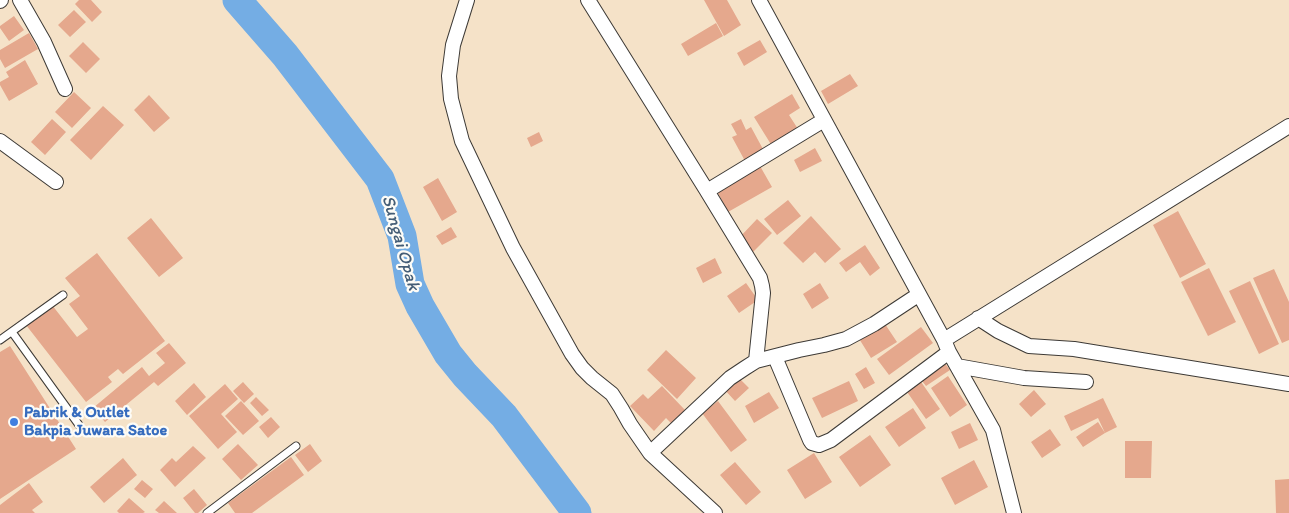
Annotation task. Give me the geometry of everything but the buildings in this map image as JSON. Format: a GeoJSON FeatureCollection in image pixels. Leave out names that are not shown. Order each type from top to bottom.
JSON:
{"type":"FeatureCollection","features":[{"type":"Feature","properties":{"kind":"street"},"geometry":{"type":"LineString","coordinates":[[20,0],[44,42],[65,89]]}},
{"type":"Feature","properties":{"kind":"street"},"geometry":{"type":"LineString","coordinates":[[467,0],[453,45],[449,76],[451,99],[462,141],[513,248],[572,354],[582,368],[612,394],[630,424],[715,513]]}},
{"type":"Feature","properties":{"kind":"street"},"geometry":{"type":"LineString","coordinates":[[588,0],[760,278],[763,293],[756,362]]}},
{"type":"Feature","properties":{"kind":"street"},"geometry":{"type":"LineString","coordinates":[[759,0],[993,430],[1014,513]]}},
{"type":"Feature","properties":{"kind":"street"},"geometry":{"type":"LineString","coordinates":[[707,191],[824,120]]}},
{"type":"Feature","properties":{"kind":"street"},"geometry":{"type":"LineString","coordinates":[[774,356],[812,443],[819,445],[831,440],[978,318],[1289,126]]}},
{"type":"Feature","properties":{"kind":"street"},"geometry":{"type":"LineString","coordinates":[[0,141],[56,182]]}},
{"type":"Feature","properties":{"kind":"street"},"geometry":{"type":"LineString","coordinates":[[653,449],[730,378],[745,368],[774,356],[846,339],[874,324],[918,295]]}},
{"type":"Feature","properties":{"kind":"street"},"geometry":{"type":"LineString","coordinates":[[978,318],[998,331],[1029,346],[1074,350],[1289,384]]}},
{"type":"Feature","properties":{"kind":"street"},"geometry":{"type":"LineString","coordinates":[[957,366],[1024,378],[1086,382]]}},
{"type":"Feature","properties":{"kind":"lane"},"geometry":{"type":"LineString","coordinates":[[0,340],[63,295]]}},
{"type":"Feature","properties":{"kind":"lane"},"geometry":{"type":"LineString","coordinates":[[12,332],[79,425]]}},
{"type":"Feature","properties":{"kind":"lane"},"geometry":{"type":"LineString","coordinates":[[207,513],[296,446]]}},
{"type":"Feature","properties":{"kind":"waterway","name":"Sungai Opak"},"geometry":{"type":"LineString","coordinates":[[237,0],[285,55],[380,179],[402,236],[410,284],[420,306],[448,354],[504,416],[577,513]]}},
{"type":"Feature","properties":{"kind":"place","name":"Pabrik & Outlet Bakpia Juwara Satoe"},"geometry":{"type":"Point","coordinates":[14,422]}}]}
